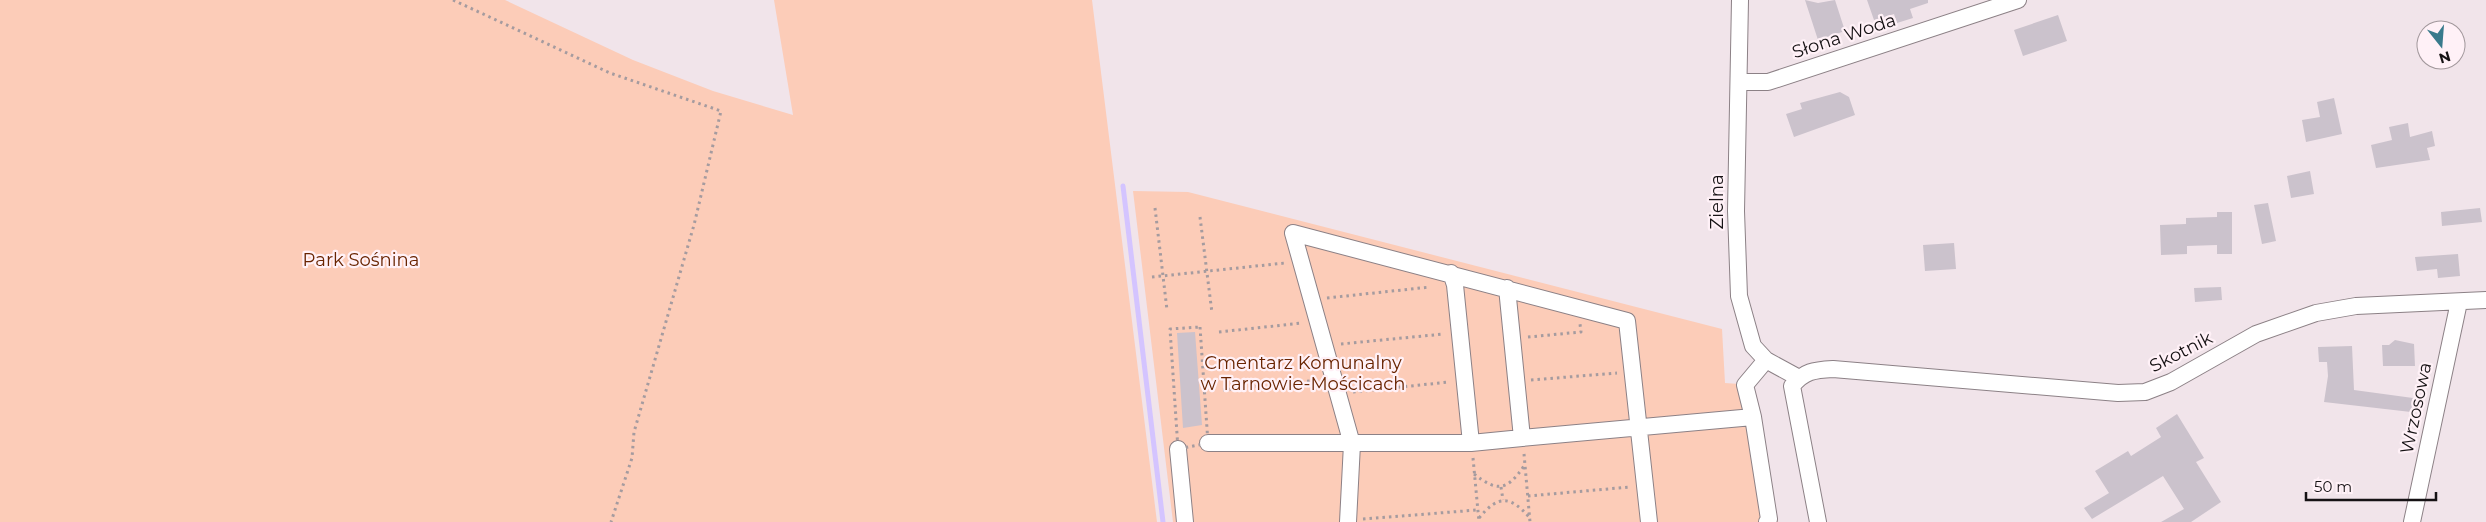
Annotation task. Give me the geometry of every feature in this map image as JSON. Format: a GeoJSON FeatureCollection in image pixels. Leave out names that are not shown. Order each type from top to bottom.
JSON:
{"type":"FeatureCollection","features":[{"type":"Feature","properties":{"kind":"street","name":"Zielna"},"geometry":{"type":"LineString","coordinates":[[1740,0],[1736,211],[1739,296],[1753,346],[1766,360],[1799,378]]}},
{"type":"Feature","properties":{"kind":"street","name":"Słona Woda"},"geometry":{"type":"LineString","coordinates":[[1739,82],[1768,82],[2018,0]]}},
{"type":"Feature","properties":{"kind":"street"},"geometry":{"type":"LineString","coordinates":[[1349,521],[1352,444],[1293,233],[1453,279],[1507,288],[1627,321],[1649,522]]}},
{"type":"Feature","properties":{"kind":"street"},"geometry":{"type":"LineString","coordinates":[[1453,279],[1471,443]]}},
{"type":"Feature","properties":{"kind":"street"},"geometry":{"type":"LineString","coordinates":[[1507,288],[1522,438]]}},
{"type":"Feature","properties":{"kind":"street","name":"Skotnik"},"geometry":{"type":"LineString","coordinates":[[1799,378],[1810,370],[1833,369],[2118,393],[2145,392],[2171,382],[2256,334],[2316,313],[2356,306],[2486,300]]}},
{"type":"Feature","properties":{"kind":"street","name":"Wrzosowa"},"geometry":{"type":"LineString","coordinates":[[2412,522],[2459,302]]}},
{"type":"Feature","properties":{"kind":"street"},"geometry":{"type":"LineString","coordinates":[[1766,360],[1745,385],[1753,417],[1769,519],[1766,522]]}},
{"type":"Feature","properties":{"kind":"street"},"geometry":{"type":"LineString","coordinates":[[1799,378],[1792,386],[1818,522]]}},
{"type":"Feature","properties":{"kind":"street"},"geometry":{"type":"LineString","coordinates":[[1208,443],[1471,443],[1753,417]]}},
{"type":"Feature","properties":{"kind":"street"},"geometry":{"type":"LineString","coordinates":[[1178,448],[1185,522]]}},
{"type":"Feature","properties":{"kind":"path"},"geometry":{"type":"LineString","coordinates":[[453,0],[610,73],[721,111],[694,225],[634,432],[632,458],[611,522]]}},
{"type":"Feature","properties":{"kind":"path"},"geometry":{"type":"LineString","coordinates":[[1155,208],[1166,310]]}},
{"type":"Feature","properties":{"kind":"path"},"geometry":{"type":"LineString","coordinates":[[1200,217],[1212,313]]}},
{"type":"Feature","properties":{"kind":"path"},"geometry":{"type":"LineString","coordinates":[[1152,277],[1301,261]]}},
{"type":"Feature","properties":{"kind":"path"},"geometry":{"type":"LineString","coordinates":[[1312,299],[1453,279]]}},
{"type":"Feature","properties":{"kind":"path"},"geometry":{"type":"LineString","coordinates":[[1512,338],[1581,332],[1579,308]]}},
{"type":"Feature","properties":{"kind":"path"},"geometry":{"type":"LineString","coordinates":[[1218,332],[1318,321]]}},
{"type":"Feature","properties":{"kind":"path"},"geometry":{"type":"LineString","coordinates":[[1178,448],[1170,329],[1200,327],[1208,443]]}},
{"type":"Feature","properties":{"kind":"path"},"geometry":{"type":"LineString","coordinates":[[1324,345],[1459,332]]}},
{"type":"Feature","properties":{"kind":"path"},"geometry":{"type":"LineString","coordinates":[[1516,382],[1633,371]]}},
{"type":"Feature","properties":{"kind":"path"},"geometry":{"type":"LineString","coordinates":[[1223,390],[1464,380]]}},
{"type":"Feature","properties":{"kind":"path"},"geometry":{"type":"LineString","coordinates":[[1522,438],[1530,520]]}},
{"type":"Feature","properties":{"kind":"path"},"geometry":{"type":"LineString","coordinates":[[1471,443],[1478,520]]}},
{"type":"Feature","properties":{"kind":"path"},"geometry":{"type":"LineString","coordinates":[[1474,474],[1494,487],[1501,486],[1516,479],[1525,466]]}},
{"type":"Feature","properties":{"kind":"path"},"geometry":{"type":"LineString","coordinates":[[1501,486],[1502,500]]}},
{"type":"Feature","properties":{"kind":"path"},"geometry":{"type":"LineString","coordinates":[[1528,496],[1645,486]]}},
{"type":"Feature","properties":{"kind":"path"},"geometry":{"type":"LineString","coordinates":[[1478,520],[1489,506],[1502,500],[1511,501],[1520,507],[1530,520]]}},
{"type":"Feature","properties":{"kind":"path"},"geometry":{"type":"LineString","coordinates":[[1349,521],[1477,510]]}},
{"type":"Feature","properties":{"kind":"green space","name":"Park Sośnina"},"geometry":{"type":"Polygon","coordinates":[[[0,0],[505,0],[633,60],[713,91],[793,115],[774,0],[1092,0],[1157,522],[0,522],[0,0]]]}},
{"type":"Feature","properties":{"kind":"green space","name":"Cmentarz Komunalny w Tarnowie-Mościcach"},"geometry":{"type":"Polygon","coordinates":[[[1133,191],[1188,192],[1722,329],[1725,383],[1754,385],[1778,522],[1173,522],[1133,191]]]}},
{"type":"Feature","properties":{"kind":"building"},"geometry":{"type":"Polygon","coordinates":[[[1805,0],[1818,3],[1835,0],[1845,31],[1818,40],[1805,0]]]}},
{"type":"Feature","properties":{"kind":"building"},"geometry":{"type":"Polygon","coordinates":[[[1867,0],[1928,0],[1928,3],[1910,9],[1913,18],[1897,23],[1894,14],[1874,20],[1867,0]]]}},
{"type":"Feature","properties":{"kind":"building"},"geometry":{"type":"Polygon","coordinates":[[[2058,15],[2067,41],[2023,56],[2014,30],[2058,15]]]}},
{"type":"Feature","properties":{"kind":"building"},"geometry":{"type":"Polygon","coordinates":[[[1840,92],[1849,97],[1855,115],[1794,137],[1786,114],[1802,109],[1800,103],[1840,92]]]}},
{"type":"Feature","properties":{"kind":"building"},"geometry":{"type":"Polygon","coordinates":[[[2334,98],[2342,134],[2306,142],[2302,120],[2320,117],[2317,102],[2334,98]]]}},
{"type":"Feature","properties":{"kind":"building"},"geometry":{"type":"Polygon","coordinates":[[[2408,123],[2410,137],[2432,131],[2435,146],[2427,148],[2430,160],[2376,168],[2371,145],[2392,140],[2389,127],[2408,123]]]}},
{"type":"Feature","properties":{"kind":"building"},"geometry":{"type":"Polygon","coordinates":[[[2310,171],[2314,194],[2291,198],[2287,176],[2310,171]]]}},
{"type":"Feature","properties":{"kind":"building"},"geometry":{"type":"Polygon","coordinates":[[[2268,203],[2276,241],[2262,244],[2254,205],[2268,203]]]}},
{"type":"Feature","properties":{"kind":"building"},"geometry":{"type":"Polygon","coordinates":[[[2480,208],[2482,222],[2442,226],[2441,212],[2480,208]]]}},
{"type":"Feature","properties":{"kind":"building"},"geometry":{"type":"Polygon","coordinates":[[[2217,212],[2232,212],[2232,254],[2217,254],[2217,245],[2187,246],[2187,254],[2161,255],[2160,225],[2186,224],[2186,218],[2217,217],[2217,212]]]}},
{"type":"Feature","properties":{"kind":"building"},"geometry":{"type":"Polygon","coordinates":[[[1954,243],[1956,269],[1925,271],[1923,245],[1954,243]]]}},
{"type":"Feature","properties":{"kind":"building"},"geometry":{"type":"Polygon","coordinates":[[[2458,254],[2460,276],[2438,278],[2437,269],[2417,271],[2415,257],[2458,254]]]}},
{"type":"Feature","properties":{"kind":"building"},"geometry":{"type":"Polygon","coordinates":[[[2221,287],[2222,300],[2195,302],[2194,288],[2221,287]]]}},
{"type":"Feature","properties":{"kind":"building"},"geometry":{"type":"Polygon","coordinates":[[[1195,332],[1202,425],[1183,428],[1177,333],[1195,332]]]}},
{"type":"Feature","properties":{"kind":"building"},"geometry":{"type":"Polygon","coordinates":[[[2395,340],[2414,344],[2415,366],[2383,366],[2382,345],[2389,345],[2395,340]]]}},
{"type":"Feature","properties":{"kind":"building"},"geometry":{"type":"Polygon","coordinates":[[[2352,346],[2354,390],[2413,398],[2411,412],[2324,402],[2328,376],[2327,362],[2319,362],[2318,347],[2352,346]]]}},
{"type":"Feature","properties":{"kind":"building"},"geometry":{"type":"Polygon","coordinates":[[[2177,414],[2204,458],[2196,462],[2221,502],[2191,522],[2161,522],[2184,509],[2163,476],[2092,519],[2084,508],[2109,493],[2095,471],[2128,451],[2131,456],[2161,437],[2156,428],[2177,414]]]}},
{"type":"Feature","properties":{"kind":"waterway"},"geometry":{"type":"LineString","coordinates":[[1123,186],[1163,522]]}}]}
